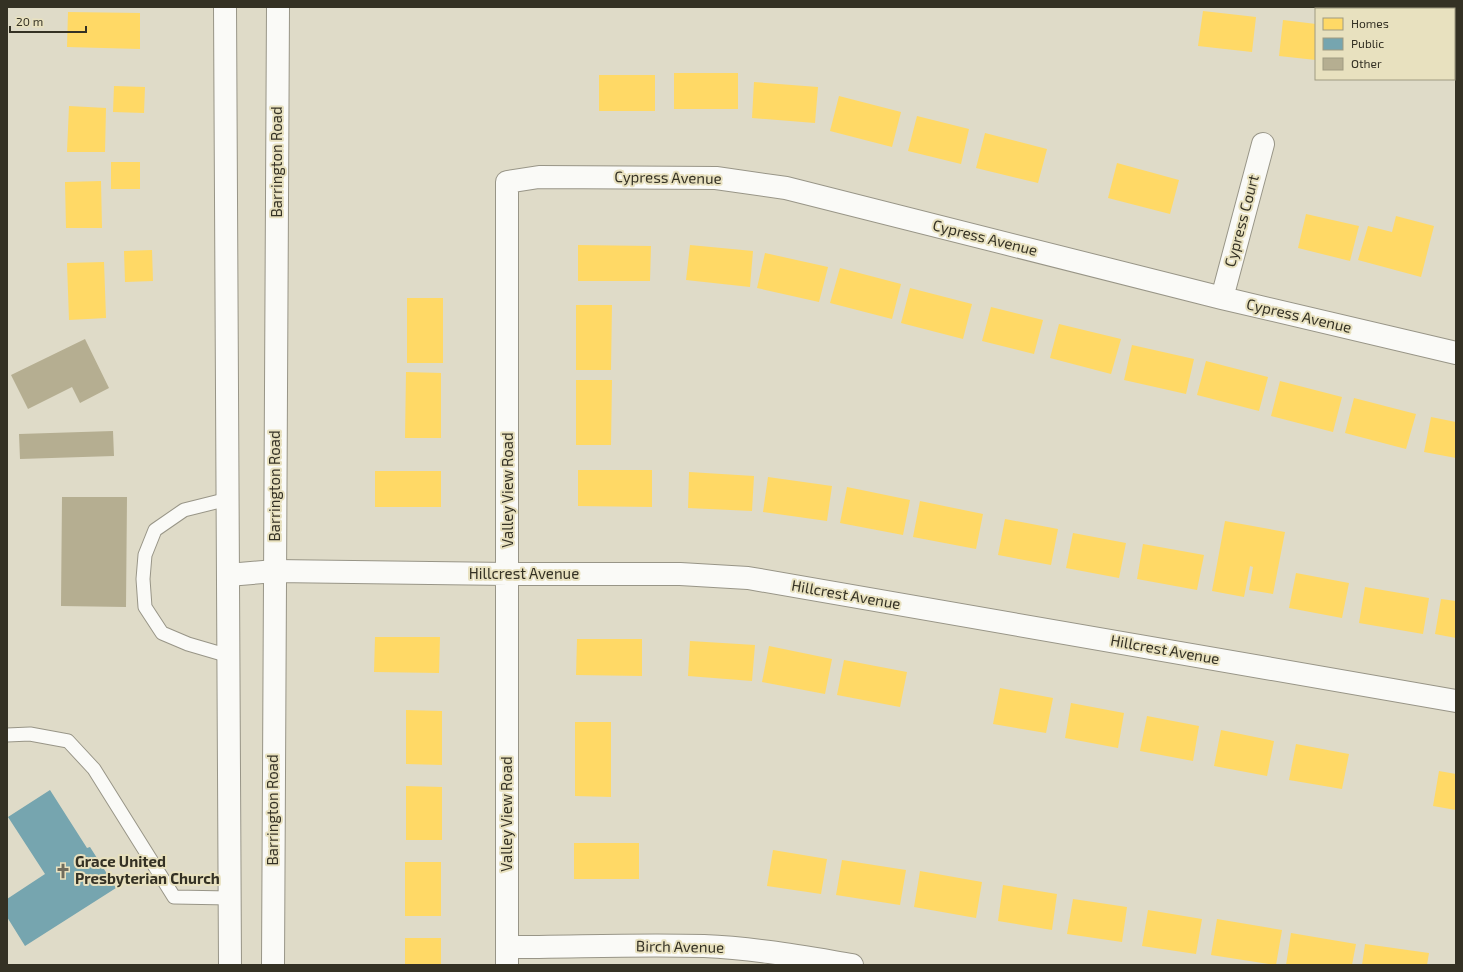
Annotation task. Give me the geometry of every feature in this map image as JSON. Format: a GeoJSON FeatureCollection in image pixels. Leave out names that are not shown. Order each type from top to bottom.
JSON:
{"type":"FeatureCollection","features":[{"type":"Feature","properties":{"kind":"street"},"geometry":{"type":"LineString","coordinates":[[225,7],[230,965]]}},
{"type":"Feature","properties":{"kind":"street","name":"Barrington Road"},"geometry":{"type":"LineString","coordinates":[[273,965],[278,7]]}},
{"type":"Feature","properties":{"kind":"street","name":"Cypress Court"},"geometry":{"type":"LineString","coordinates":[[1222,298],[1263,144]]}},
{"type":"Feature","properties":{"kind":"street","name":"Cypress Avenue"},"geometry":{"type":"LineString","coordinates":[[507,182],[539,177],[716,178],[746,181],[786,188],[1222,298],[1456,353]]}},
{"type":"Feature","properties":{"kind":"street","name":"Valley View Road"},"geometry":{"type":"LineString","coordinates":[[507,182],[507,956]]}},
{"type":"Feature","properties":{"kind":"street","name":"Hillcrest Avenue"},"geometry":{"type":"LineString","coordinates":[[228,574],[275,571],[508,574],[680,574],[748,578],[1456,701]]}},
{"type":"Feature","properties":{"kind":"street","name":"Birch Avenue"},"geometry":{"type":"LineString","coordinates":[[507,956],[705,946],[790,955],[852,965]]}},
{"type":"Feature","properties":{"kind":"lane"},"geometry":{"type":"LineString","coordinates":[[228,499],[184,510],[155,530],[145,555],[143,579],[145,607],[162,633],[188,644],[229,656]]}},
{"type":"Feature","properties":{"kind":"lane"},"geometry":{"type":"LineString","coordinates":[[7,735],[30,734],[68,741],[94,769],[174,897],[230,898]]}},
{"type":"Feature","properties":{"kind":"building: Homes"},"geometry":{"type":"Polygon","coordinates":[[[1203,11],[1256,17],[1252,52],[1198,46],[1203,11]]]}},
{"type":"Feature","properties":{"kind":"building: Homes"},"geometry":{"type":"Polygon","coordinates":[[[68,12],[140,13],[140,49],[67,47],[68,12]]]}},
{"type":"Feature","properties":{"kind":"building: Homes"},"geometry":{"type":"Polygon","coordinates":[[[1283,20],[1315,24],[1315,60],[1279,56],[1283,20]]]}},
{"type":"Feature","properties":{"kind":"building: Homes"},"geometry":{"type":"Polygon","coordinates":[[[674,73],[738,73],[738,109],[674,109],[674,73]]]}},
{"type":"Feature","properties":{"kind":"building: Homes"},"geometry":{"type":"Polygon","coordinates":[[[599,75],[655,75],[655,111],[599,111],[599,75]]]}},
{"type":"Feature","properties":{"kind":"building: Homes"},"geometry":{"type":"Polygon","coordinates":[[[754,82],[818,87],[815,123],[752,118],[754,82]]]}},
{"type":"Feature","properties":{"kind":"building: Homes"},"geometry":{"type":"Polygon","coordinates":[[[114,86],[145,87],[144,113],[113,112],[114,86]]]}},
{"type":"Feature","properties":{"kind":"building: Homes"},"geometry":{"type":"Polygon","coordinates":[[[839,96],[901,112],[892,147],[830,131],[839,96]]]}},
{"type":"Feature","properties":{"kind":"building: Homes"},"geometry":{"type":"Polygon","coordinates":[[[69,106],[106,108],[105,152],[67,152],[69,106]]]}},
{"type":"Feature","properties":{"kind":"building: Homes"},"geometry":{"type":"Polygon","coordinates":[[[917,116],[969,129],[961,164],[908,151],[917,116]]]}},
{"type":"Feature","properties":{"kind":"building: Homes"},"geometry":{"type":"Polygon","coordinates":[[[985,133],[1047,149],[1038,183],[976,168],[985,133]]]}},
{"type":"Feature","properties":{"kind":"building: Homes"},"geometry":{"type":"Polygon","coordinates":[[[111,162],[140,162],[140,189],[111,189],[111,162]]]}},
{"type":"Feature","properties":{"kind":"building: Homes"},"geometry":{"type":"Polygon","coordinates":[[[1117,163],[1179,180],[1170,214],[1108,198],[1117,163]]]}},
{"type":"Feature","properties":{"kind":"building: Homes"},"geometry":{"type":"Polygon","coordinates":[[[101,181],[102,228],[66,228],[65,182],[101,181]]]}},
{"type":"Feature","properties":{"kind":"building: Homes"},"geometry":{"type":"Polygon","coordinates":[[[1306,214],[1359,226],[1350,261],[1298,248],[1306,214]]]}},
{"type":"Feature","properties":{"kind":"building: Homes"},"geometry":{"type":"Polygon","coordinates":[[[1396,216],[1434,226],[1421,277],[1358,260],[1368,226],[1392,232],[1396,216]]]}},
{"type":"Feature","properties":{"kind":"building: Homes"},"geometry":{"type":"Polygon","coordinates":[[[578,245],[651,246],[650,281],[578,281],[578,245]]]}},
{"type":"Feature","properties":{"kind":"building: Homes"},"geometry":{"type":"Polygon","coordinates":[[[690,245],[753,251],[750,287],[686,280],[690,245]]]}},
{"type":"Feature","properties":{"kind":"building: Homes"},"geometry":{"type":"Polygon","coordinates":[[[152,250],[153,281],[125,282],[124,251],[152,250]]]}},
{"type":"Feature","properties":{"kind":"building: Homes"},"geometry":{"type":"Polygon","coordinates":[[[765,253],[828,267],[819,302],[757,288],[765,253]]]}},
{"type":"Feature","properties":{"kind":"building: Homes"},"geometry":{"type":"Polygon","coordinates":[[[104,262],[106,318],[69,320],[67,263],[104,262]]]}},
{"type":"Feature","properties":{"kind":"building: Homes"},"geometry":{"type":"Polygon","coordinates":[[[840,268],[901,284],[892,319],[830,303],[840,268]]]}},
{"type":"Feature","properties":{"kind":"building: Homes"},"geometry":{"type":"Polygon","coordinates":[[[910,288],[972,304],[963,339],[901,323],[910,288]]]}},
{"type":"Feature","properties":{"kind":"building: Homes"},"geometry":{"type":"Polygon","coordinates":[[[407,298],[443,298],[443,363],[407,363],[407,298]]]}},
{"type":"Feature","properties":{"kind":"building: Homes"},"geometry":{"type":"Polygon","coordinates":[[[576,305],[612,305],[611,370],[576,370],[576,305]]]}},
{"type":"Feature","properties":{"kind":"building: Homes"},"geometry":{"type":"Polygon","coordinates":[[[991,307],[1043,320],[1034,354],[982,341],[991,307]]]}},
{"type":"Feature","properties":{"kind":"building: Homes"},"geometry":{"type":"Polygon","coordinates":[[[1059,324],[1121,339],[1111,374],[1050,358],[1059,324]]]}},
{"type":"Feature","properties":{"kind":"building: Homes"},"geometry":{"type":"Polygon","coordinates":[[[1132,345],[1194,359],[1186,394],[1124,380],[1132,345]]]}},
{"type":"Feature","properties":{"kind":"building: Homes"},"geometry":{"type":"Polygon","coordinates":[[[1206,361],[1268,377],[1259,411],[1197,395],[1206,361]]]}},
{"type":"Feature","properties":{"kind":"building: Homes"},"geometry":{"type":"Polygon","coordinates":[[[406,372],[441,373],[441,438],[405,438],[406,372]]]}},
{"type":"Feature","properties":{"kind":"building: Homes"},"geometry":{"type":"Polygon","coordinates":[[[576,380],[612,380],[611,445],[576,445],[576,380]]]}},
{"type":"Feature","properties":{"kind":"building: Homes"},"geometry":{"type":"Polygon","coordinates":[[[1280,381],[1342,397],[1333,432],[1271,416],[1280,381]]]}},
{"type":"Feature","properties":{"kind":"building: Homes"},"geometry":{"type":"Polygon","coordinates":[[[1354,398],[1416,414],[1406,449],[1345,433],[1354,398]]]}},
{"type":"Feature","properties":{"kind":"building: Homes"},"geometry":{"type":"Polygon","coordinates":[[[1431,417],[1456,422],[1456,458],[1424,452],[1431,417]]]}},
{"type":"Feature","properties":{"kind":"building: Homes"},"geometry":{"type":"Polygon","coordinates":[[[578,470],[652,470],[652,507],[578,506],[578,470]]]}},
{"type":"Feature","properties":{"kind":"building: Homes"},"geometry":{"type":"Polygon","coordinates":[[[375,471],[441,471],[441,507],[375,507],[375,471]]]}},
{"type":"Feature","properties":{"kind":"building: Homes"},"geometry":{"type":"Polygon","coordinates":[[[689,472],[754,476],[752,511],[688,508],[689,472]]]}},
{"type":"Feature","properties":{"kind":"building: Homes"},"geometry":{"type":"Polygon","coordinates":[[[768,477],[832,486],[827,521],[763,512],[768,477]]]}},
{"type":"Feature","properties":{"kind":"building: Homes"},"geometry":{"type":"Polygon","coordinates":[[[847,487],[910,500],[903,535],[840,523],[847,487]]]}},
{"type":"Feature","properties":{"kind":"building: Homes"},"geometry":{"type":"Polygon","coordinates":[[[920,501],[983,514],[976,549],[913,537],[920,501]]]}},
{"type":"Feature","properties":{"kind":"building: Homes"},"geometry":{"type":"Polygon","coordinates":[[[1005,519],[1058,529],[1051,565],[998,555],[1005,519]]]}},
{"type":"Feature","properties":{"kind":"building: Homes"},"geometry":{"type":"Polygon","coordinates":[[[1225,521],[1285,532],[1273,594],[1249,590],[1253,567],[1250,566],[1244,597],[1212,591],[1225,521]]]}},
{"type":"Feature","properties":{"kind":"building: Homes"},"geometry":{"type":"Polygon","coordinates":[[[1073,533],[1126,543],[1119,578],[1066,568],[1073,533]]]}},
{"type":"Feature","properties":{"kind":"building: Homes"},"geometry":{"type":"Polygon","coordinates":[[[1143,544],[1204,555],[1197,590],[1137,579],[1143,544]]]}},
{"type":"Feature","properties":{"kind":"building: Homes"},"geometry":{"type":"Polygon","coordinates":[[[1296,573],[1349,583],[1342,618],[1289,608],[1296,573]]]}},
{"type":"Feature","properties":{"kind":"building: Homes"},"geometry":{"type":"Polygon","coordinates":[[[1365,587],[1429,598],[1423,634],[1359,623],[1365,587]]]}},
{"type":"Feature","properties":{"kind":"building: Homes"},"geometry":{"type":"Polygon","coordinates":[[[1441,599],[1456,601],[1456,638],[1435,634],[1441,599]]]}},
{"type":"Feature","properties":{"kind":"building: Homes"},"geometry":{"type":"Polygon","coordinates":[[[375,637],[440,637],[439,673],[374,672],[375,637]]]}},
{"type":"Feature","properties":{"kind":"building: Homes"},"geometry":{"type":"Polygon","coordinates":[[[577,639],[642,639],[642,676],[576,675],[577,639]]]}},
{"type":"Feature","properties":{"kind":"building: Homes"},"geometry":{"type":"Polygon","coordinates":[[[690,641],[755,645],[752,681],[688,676],[690,641]]]}},
{"type":"Feature","properties":{"kind":"building: Homes"},"geometry":{"type":"Polygon","coordinates":[[[769,646],[832,659],[825,694],[762,682],[769,646]]]}},
{"type":"Feature","properties":{"kind":"building: Homes"},"geometry":{"type":"Polygon","coordinates":[[[844,660],[907,672],[900,707],[837,695],[844,660]]]}},
{"type":"Feature","properties":{"kind":"building: Homes"},"geometry":{"type":"Polygon","coordinates":[[[1000,688],[1053,698],[1046,733],[993,724],[1000,688]]]}},
{"type":"Feature","properties":{"kind":"building: Homes"},"geometry":{"type":"Polygon","coordinates":[[[1071,703],[1124,713],[1118,748],[1065,738],[1071,703]]]}},
{"type":"Feature","properties":{"kind":"building: Homes"},"geometry":{"type":"Polygon","coordinates":[[[406,710],[442,711],[442,765],[406,764],[406,710]]]}},
{"type":"Feature","properties":{"kind":"building: Homes"},"geometry":{"type":"Polygon","coordinates":[[[1147,716],[1199,726],[1193,761],[1140,751],[1147,716]]]}},
{"type":"Feature","properties":{"kind":"building: Homes"},"geometry":{"type":"Polygon","coordinates":[[[575,722],[611,722],[611,797],[575,796],[575,722]]]}},
{"type":"Feature","properties":{"kind":"building: Homes"},"geometry":{"type":"Polygon","coordinates":[[[1221,730],[1274,741],[1267,776],[1214,766],[1221,730]]]}},
{"type":"Feature","properties":{"kind":"building: Homes"},"geometry":{"type":"Polygon","coordinates":[[[1296,744],[1349,754],[1342,789],[1289,780],[1296,744]]]}},
{"type":"Feature","properties":{"kind":"building: Homes"},"geometry":{"type":"Polygon","coordinates":[[[1439,771],[1456,774],[1456,810],[1433,806],[1439,771]]]}},
{"type":"Feature","properties":{"kind":"building: Homes"},"geometry":{"type":"Polygon","coordinates":[[[406,786],[442,787],[442,840],[406,840],[406,786]]]}},
{"type":"Feature","properties":{"kind":"building: Homes"},"geometry":{"type":"Polygon","coordinates":[[[574,843],[639,843],[639,879],[574,879],[574,843]]]}},
{"type":"Feature","properties":{"kind":"building: Homes"},"geometry":{"type":"Polygon","coordinates":[[[773,850],[827,859],[821,894],[767,886],[773,850]]]}},
{"type":"Feature","properties":{"kind":"building: Homes"},"geometry":{"type":"Polygon","coordinates":[[[842,860],[906,870],[900,905],[836,895],[842,860]]]}},
{"type":"Feature","properties":{"kind":"building: Homes"},"geometry":{"type":"Polygon","coordinates":[[[405,862],[441,862],[441,916],[405,916],[405,862]]]}},
{"type":"Feature","properties":{"kind":"building: Homes"},"geometry":{"type":"Polygon","coordinates":[[[920,871],[982,882],[976,918],[914,907],[920,871]]]}},
{"type":"Feature","properties":{"kind":"building: Homes"},"geometry":{"type":"Polygon","coordinates":[[[1003,885],[1057,894],[1052,930],[998,921],[1003,885]]]}},
{"type":"Feature","properties":{"kind":"building: Homes"},"geometry":{"type":"Polygon","coordinates":[[[1073,899],[1127,907],[1122,942],[1067,934],[1073,899]]]}},
{"type":"Feature","properties":{"kind":"building: Homes"},"geometry":{"type":"Polygon","coordinates":[[[1148,910],[1202,919],[1196,954],[1142,946],[1148,910]]]}},
{"type":"Feature","properties":{"kind":"building: Homes"},"geometry":{"type":"Polygon","coordinates":[[[1217,919],[1282,930],[1276,965],[1211,955],[1217,919]]]}},
{"type":"Feature","properties":{"kind":"building: Homes"},"geometry":{"type":"Polygon","coordinates":[[[1291,933],[1356,944],[1352,965],[1286,965],[1291,933]]]}},
{"type":"Feature","properties":{"kind":"building: Homes"},"geometry":{"type":"Polygon","coordinates":[[[405,938],[441,938],[441,965],[405,965],[405,938]]]}},
{"type":"Feature","properties":{"kind":"building: Homes"},"geometry":{"type":"Polygon","coordinates":[[[1365,944],[1429,953],[1427,965],[1362,965],[1365,944]]]}},
{"type":"Feature","properties":{"kind":"building: Public"},"geometry":{"type":"Polygon","coordinates":[[[50,790],[87,848],[90,847],[116,888],[25,946],[7,917],[7,899],[45,874],[8,817],[50,790]]]}},
{"type":"Feature","properties":{"kind":"building: Other"},"geometry":{"type":"Polygon","coordinates":[[[85,339],[109,388],[80,403],[72,387],[28,409],[11,375],[85,339]]]}},
{"type":"Feature","properties":{"kind":"building: Other"},"geometry":{"type":"Polygon","coordinates":[[[113,431],[114,456],[20,459],[19,434],[113,431]]]}},
{"type":"Feature","properties":{"kind":"building: Other"},"geometry":{"type":"Polygon","coordinates":[[[62,497],[127,497],[126,607],[61,606],[62,497]]]}},
{"type":"Feature","properties":{"kind":"place","name":"Grace United Presbyterian Church"},"geometry":{"type":"Point","coordinates":[63,871]}}]}
